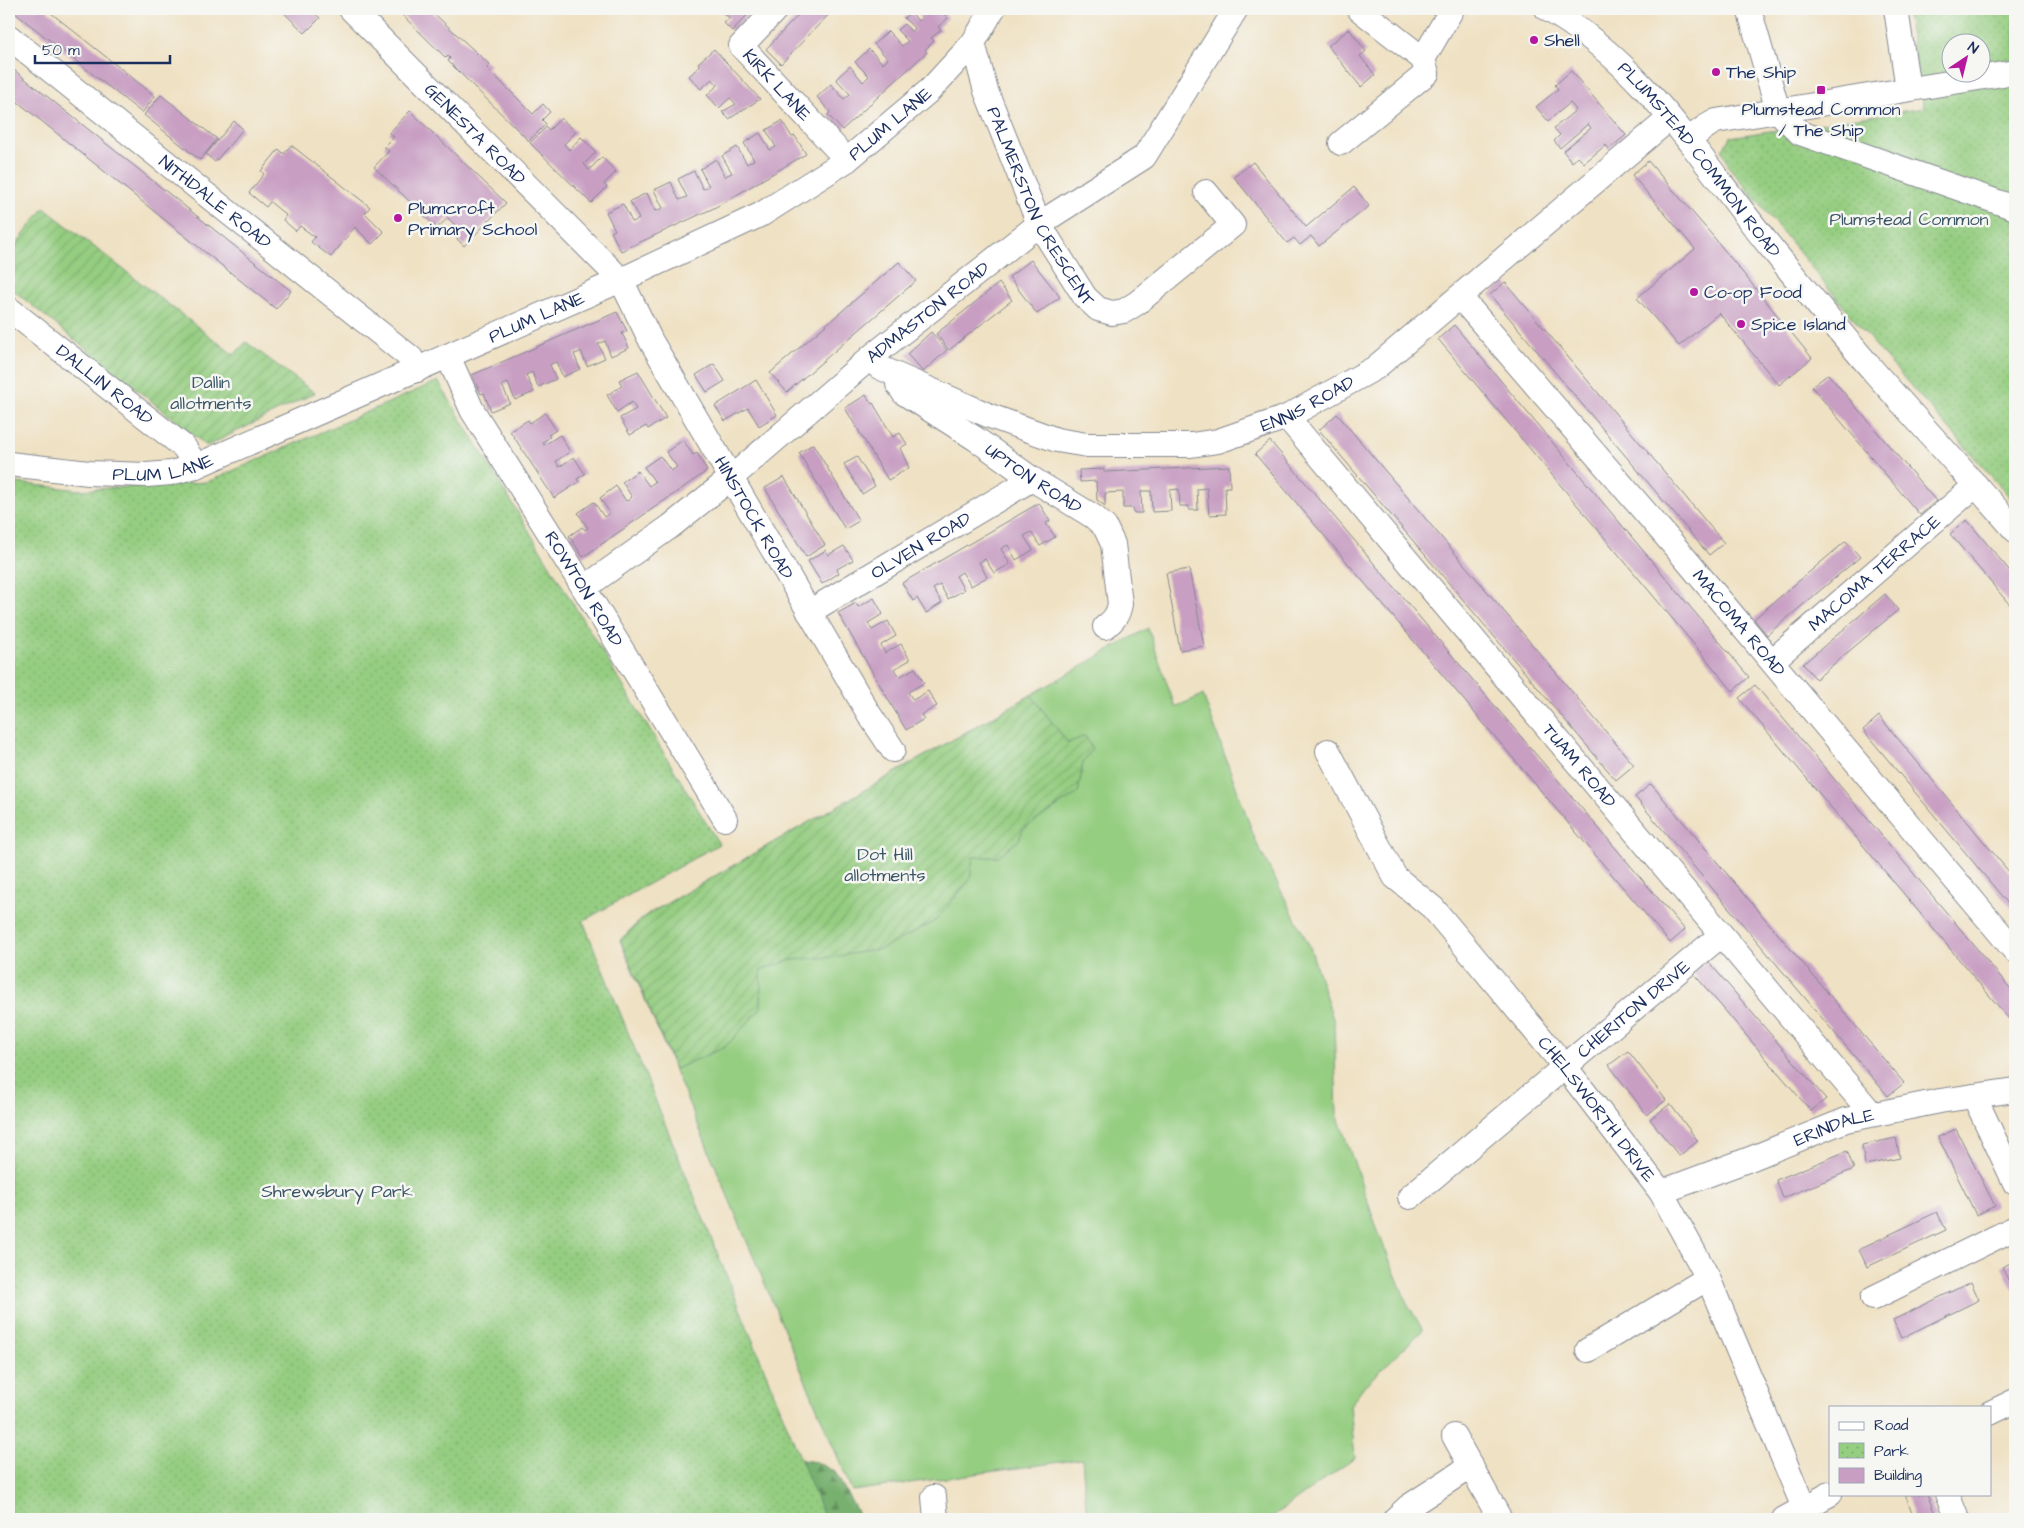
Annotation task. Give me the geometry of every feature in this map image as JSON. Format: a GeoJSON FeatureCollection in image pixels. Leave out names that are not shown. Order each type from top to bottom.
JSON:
{"type":"FeatureCollection","features":[{"type":"Feature","properties":{"kind":"street","name":"GENESTA ROAD"},"geometry":{"type":"LineString","coordinates":[[351,9],[621,280]]}},
{"type":"Feature","properties":{"kind":"street","name":"KIRK LANE"},"geometry":{"type":"LineString","coordinates":[[776,9],[741,46],[847,160]]}},
{"type":"Feature","properties":{"kind":"street","name":"PLUM LANE"},"geometry":{"type":"LineString","coordinates":[[9,464],[89,473],[171,474],[196,466],[621,280],[762,214],[847,160],[930,90],[973,43],[993,9]]}},
{"type":"Feature","properties":{"kind":"street","name":"ADMASTON ROAD"},"geometry":{"type":"LineString","coordinates":[[584,588],[671,526],[731,478],[871,357],[1039,224],[1144,157],[1236,9]]}},
{"type":"Feature","properties":{"kind":"street"},"geometry":{"type":"LineString","coordinates":[[1341,143],[1427,73],[1423,59],[1358,9]]}},
{"type":"Feature","properties":{"kind":"street"},"geometry":{"type":"LineString","coordinates":[[1423,59],[1452,9]]}},
{"type":"Feature","properties":{"kind":"street","name":"PLUMSTEAD COMMON ROAD"},"geometry":{"type":"LineString","coordinates":[[1547,9],[1573,24],[1612,57],[1670,118],[1769,245],[1847,339],[2015,530]]}},
{"type":"Feature","properties":{"kind":"street"},"geometry":{"type":"LineString","coordinates":[[1749,9],[1778,111],[1800,133],[2015,208]]}},
{"type":"Feature","properties":{"kind":"street"},"geometry":{"type":"LineString","coordinates":[[1896,9],[1908,89]]}},
{"type":"Feature","properties":{"kind":"street","name":"NITHDALE ROAD"},"geometry":{"type":"LineString","coordinates":[[9,38],[411,358],[417,370]]}},
{"type":"Feature","properties":{"kind":"street","name":"PALMERSTON CRESCENT"},"geometry":{"type":"LineString","coordinates":[[973,43],[986,91],[1039,224],[1085,297],[1098,309],[1112,313],[1124,311],[1137,303],[1233,225],[1206,192]]}},
{"type":"Feature","properties":{"kind":"street"},"geometry":{"type":"LineString","coordinates":[[1688,140],[1716,121],[2015,72]]}},
{"type":"Feature","properties":{"kind":"street","name":"ENNIS ROAD"},"geometry":{"type":"LineString","coordinates":[[871,357],[879,367],[899,376],[990,416],[1057,440],[1087,445],[1191,445],[1218,441],[1287,417],[1375,368],[1670,118]]}},
{"type":"Feature","properties":{"kind":"street","name":"HINSTOCK ROAD"},"geometry":{"type":"LineString","coordinates":[[621,280],[652,341],[731,478],[809,612],[893,750]]}},
{"type":"Feature","properties":{"kind":"street","name":"MACOMA ROAD"},"geometry":{"type":"LineString","coordinates":[[1460,297],[1772,661],[2015,950]]}},
{"type":"Feature","properties":{"kind":"street","name":"DALLIN ROAD"},"geometry":{"type":"LineString","coordinates":[[9,309],[184,447],[196,466]]}},
{"type":"Feature","properties":{"kind":"street","name":"ROWTON ROAD"},"geometry":{"type":"LineString","coordinates":[[448,356],[472,410],[584,588],[725,819]]}},
{"type":"Feature","properties":{"kind":"street","name":"UPTON ROAD"},"geometry":{"type":"LineString","coordinates":[[899,376],[898,384],[904,393],[976,440],[1032,480],[1094,517],[1105,528],[1113,544],[1120,604],[1112,620]]}},
{"type":"Feature","properties":{"kind":"street","name":"TUAM ROAD"},"geometry":{"type":"LineString","coordinates":[[1287,417],[1872,1114]]}},
{"type":"Feature","properties":{"kind":"street","name":"OLVEN ROAD"},"geometry":{"type":"LineString","coordinates":[[809,612],[1032,480]]}},
{"type":"Feature","properties":{"kind":"street","name":"MACOMA TERRACE"},"geometry":{"type":"LineString","coordinates":[[1772,661],[1976,485]]}},
{"type":"Feature","properties":{"kind":"street","name":"CHELSWORTH DRIVE"},"geometry":{"type":"LineString","coordinates":[[1328,751],[1395,877],[1433,908],[1566,1068],[1661,1192],[1708,1278],[1794,1514]]}},
{"type":"Feature","properties":{"kind":"street","name":"CHERITON DRIVE"},"geometry":{"type":"LineString","coordinates":[[1410,1197],[1721,936]]}},
{"type":"Feature","properties":{"kind":"street","name":"ERINDALE"},"geometry":{"type":"LineString","coordinates":[[1661,1192],[1750,1159],[1846,1120],[2015,1090]]}},
{"type":"Feature","properties":{"kind":"street"},"geometry":{"type":"LineString","coordinates":[[1974,1096],[2015,1183]]}},
{"type":"Feature","properties":{"kind":"street"},"geometry":{"type":"LineString","coordinates":[[1873,1298],[2015,1228]]}},
{"type":"Feature","properties":{"kind":"street"},"geometry":{"type":"LineString","coordinates":[[1588,1350],[1708,1278]]}},
{"type":"Feature","properties":{"kind":"street"},"geometry":{"type":"LineString","coordinates":[[1992,1412],[2015,1401]]}},
{"type":"Feature","properties":{"kind":"street"},"geometry":{"type":"LineString","coordinates":[[1454,1436],[1500,1519]]}},
{"type":"Feature","properties":{"kind":"street"},"geometry":{"type":"LineString","coordinates":[[1395,1519],[1408,1507],[1471,1466]]}},
{"type":"Feature","properties":{"kind":"street"},"geometry":{"type":"LineString","coordinates":[[1794,1514],[1829,1495]]}},
{"type":"Feature","properties":{"kind":"street"},"geometry":{"type":"LineString","coordinates":[[1948,1496],[1957,1519]]}},
{"type":"Feature","properties":{"kind":"green space","name":"Plumstead Common"},"geometry":{"type":"Polygon","coordinates":[[[1906,9],[2015,9],[2015,503],[1885,357],[1729,167],[1722,150],[1730,137],[1924,108],[1906,9]]]}},
{"type":"Feature","properties":{"kind":"green space","name":"Dallin allotments"},"geometry":{"type":"Polygon","coordinates":[[[44,208],[234,355],[246,342],[315,393],[207,446],[9,287],[9,254],[44,208]]]}},
{"type":"Feature","properties":{"kind":"green space","name":"Shrewsbury Park"},"geometry":{"type":"Polygon","coordinates":[[[438,381],[719,844],[583,921],[825,1519],[9,1519],[9,482],[79,490],[207,482],[438,381]]]}},
{"type":"Feature","properties":{"kind":"green space"},"geometry":{"type":"Polygon","coordinates":[[[1148,628],[1175,707],[1203,695],[1256,842],[1310,947],[1334,1022],[1337,1114],[1379,1234],[1407,1303],[1423,1330],[1364,1386],[1350,1405],[1355,1458],[1269,1519],[1087,1519],[1082,1459],[852,1491],[620,940],[645,916],[1148,628]]]}},
{"type":"Feature","properties":{"kind":"green space","name":"Dot Hill allotments"},"geometry":{"type":"Polygon","coordinates":[[[1031,695],[1068,743],[1085,736],[1092,749],[1083,762],[1078,793],[1023,829],[1019,840],[997,857],[973,857],[970,880],[934,922],[881,949],[832,957],[791,960],[761,970],[761,1008],[725,1047],[675,1069],[620,940],[645,916],[1031,695]]]}},
{"type":"Feature","properties":{"kind":"green space"},"geometry":{"type":"Polygon","coordinates":[[[790,1458],[816,1462],[835,1472],[861,1519],[720,1519],[790,1458]]]}},
{"type":"Feature","properties":{"kind":"building"},"geometry":{"type":"Polygon","coordinates":[[[10,9],[46,9],[155,96],[142,113],[10,9]]]}},
{"type":"Feature","properties":{"kind":"building"},"geometry":{"type":"Polygon","coordinates":[[[280,9],[310,9],[320,18],[305,33],[280,9]]]}},
{"type":"Feature","properties":{"kind":"building"},"geometry":{"type":"Polygon","coordinates":[[[396,9],[429,9],[490,65],[487,68],[533,114],[543,104],[550,112],[542,120],[546,124],[529,141],[448,61],[450,58],[448,56],[446,58],[396,9]]]}},
{"type":"Feature","properties":{"kind":"building"},"geometry":{"type":"Polygon","coordinates":[[[718,9],[753,9],[732,31],[724,23],[730,18],[718,9]]]}},
{"type":"Feature","properties":{"kind":"building"},"geometry":{"type":"Polygon","coordinates":[[[804,9],[834,9],[781,64],[766,49],[804,9]]]}},
{"type":"Feature","properties":{"kind":"building"},"geometry":{"type":"Polygon","coordinates":[[[914,9],[943,9],[947,13],[945,15],[948,18],[938,27],[941,30],[931,38],[934,41],[925,50],[927,52],[842,130],[828,115],[830,112],[817,97],[831,84],[844,99],[850,94],[836,79],[850,66],[863,82],[869,76],[855,62],[869,49],[883,64],[888,59],[874,44],[888,31],[902,46],[908,41],[897,30],[904,24],[912,32],[915,29],[904,18],[911,12],[918,21],[922,18],[914,9]]]}},
{"type":"Feature","properties":{"kind":"building"},"geometry":{"type":"Polygon","coordinates":[[[1349,29],[1366,51],[1360,56],[1375,75],[1361,87],[1328,46],[1349,29]]]}},
{"type":"Feature","properties":{"kind":"building"},"geometry":{"type":"Polygon","coordinates":[[[714,49],[760,99],[729,119],[722,112],[736,104],[730,98],[719,108],[707,95],[718,85],[712,79],[701,89],[689,76],[700,66],[698,63],[714,49]]]}},
{"type":"Feature","properties":{"kind":"building"},"geometry":{"type":"Polygon","coordinates":[[[9,66],[291,291],[276,309],[9,95],[9,66]]]}},
{"type":"Feature","properties":{"kind":"building"},"geometry":{"type":"Polygon","coordinates":[[[1571,71],[1626,135],[1609,149],[1606,145],[1584,163],[1578,157],[1572,162],[1563,151],[1591,128],[1588,124],[1560,148],[1554,141],[1560,135],[1554,128],[1576,110],[1573,106],[1570,103],[1548,121],[1536,107],[1558,89],[1555,85],[1571,71]]]}},
{"type":"Feature","properties":{"kind":"building"},"geometry":{"type":"Polygon","coordinates":[[[161,95],[217,139],[200,160],[144,115],[161,95]]]}},
{"type":"Feature","properties":{"kind":"building"},"geometry":{"type":"Polygon","coordinates":[[[410,111],[506,203],[464,246],[450,232],[456,226],[448,218],[437,228],[374,167],[389,151],[384,147],[394,137],[389,133],[410,111]]]}},
{"type":"Feature","properties":{"kind":"building"},"geometry":{"type":"Polygon","coordinates":[[[561,118],[576,132],[564,144],[569,150],[581,137],[596,152],[584,164],[589,170],[602,157],[616,172],[604,184],[607,187],[591,203],[530,143],[546,127],[549,130],[561,118]]]}},
{"type":"Feature","properties":{"kind":"building"},"geometry":{"type":"Polygon","coordinates":[[[234,121],[243,129],[215,162],[206,154],[234,121]]]}},
{"type":"Feature","properties":{"kind":"building"},"geometry":{"type":"Polygon","coordinates":[[[782,121],[792,137],[795,136],[806,154],[716,207],[621,251],[611,232],[615,230],[606,212],[623,204],[632,222],[635,221],[639,219],[630,201],[647,193],[655,211],[663,208],[654,190],[671,182],[679,200],[687,197],[678,179],[694,171],[703,189],[709,186],[700,169],[716,159],[725,177],[732,173],[722,156],[737,147],[747,164],[754,160],[744,143],[760,133],[770,150],[776,147],[766,130],[782,121]]]}},
{"type":"Feature","properties":{"kind":"building"},"geometry":{"type":"Polygon","coordinates":[[[291,145],[370,207],[365,213],[384,232],[372,244],[355,227],[331,257],[311,242],[315,237],[300,226],[296,231],[283,220],[286,215],[270,202],[266,207],[249,193],[264,174],[261,171],[279,149],[284,154],[291,145]]]}},
{"type":"Feature","properties":{"kind":"building"},"geometry":{"type":"Polygon","coordinates":[[[1648,161],[1712,235],[1812,358],[1779,385],[1719,313],[1679,346],[1637,298],[1695,249],[1632,175],[1648,161]]]}},
{"type":"Feature","properties":{"kind":"building"},"geometry":{"type":"Polygon","coordinates":[[[1253,162],[1306,227],[1354,187],[1369,206],[1319,246],[1311,236],[1300,245],[1294,238],[1287,243],[1234,177],[1253,162]]]}},
{"type":"Feature","properties":{"kind":"building"},"geometry":{"type":"Polygon","coordinates":[[[1031,260],[1060,297],[1037,314],[1009,277],[1031,260]]]}},
{"type":"Feature","properties":{"kind":"building"},"geometry":{"type":"Polygon","coordinates":[[[899,262],[916,281],[787,392],[770,373],[899,262]]]}},
{"type":"Feature","properties":{"kind":"building"},"geometry":{"type":"Polygon","coordinates":[[[1505,282],[1724,543],[1709,555],[1490,295],[1505,282]]]}},
{"type":"Feature","properties":{"kind":"building"},"geometry":{"type":"Polygon","coordinates":[[[999,283],[1012,300],[949,350],[936,334],[999,283]]]}},
{"type":"Feature","properties":{"kind":"building"},"geometry":{"type":"Polygon","coordinates":[[[617,312],[627,331],[622,333],[629,348],[611,356],[605,341],[598,344],[605,358],[587,366],[581,351],[574,354],[580,369],[563,377],[556,362],[553,363],[550,365],[556,379],[538,387],[532,372],[526,375],[534,392],[515,400],[508,383],[502,385],[510,403],[491,411],[484,393],[481,394],[472,375],[617,312]]]}},
{"type":"Feature","properties":{"kind":"building"},"geometry":{"type":"Polygon","coordinates":[[[1454,325],[1749,677],[1733,691],[1438,339],[1454,325]]]}},
{"type":"Feature","properties":{"kind":"building"},"geometry":{"type":"Polygon","coordinates":[[[931,332],[947,350],[923,372],[907,354],[931,332]]]}},
{"type":"Feature","properties":{"kind":"building"},"geometry":{"type":"Polygon","coordinates":[[[714,364],[725,381],[707,392],[696,375],[714,364]]]}},
{"type":"Feature","properties":{"kind":"building"},"geometry":{"type":"Polygon","coordinates":[[[638,371],[666,418],[648,429],[646,426],[630,435],[620,418],[636,409],[632,402],[617,412],[607,395],[622,386],[619,380],[638,371]]]}},
{"type":"Feature","properties":{"kind":"building"},"geometry":{"type":"Polygon","coordinates":[[[1828,374],[1936,501],[1920,515],[1812,387],[1828,374]]]}},
{"type":"Feature","properties":{"kind":"building"},"geometry":{"type":"Polygon","coordinates":[[[756,380],[777,415],[759,426],[748,408],[725,421],[715,406],[756,380]]]}},
{"type":"Feature","properties":{"kind":"building"},"geometry":{"type":"Polygon","coordinates":[[[866,395],[873,403],[893,437],[900,433],[907,444],[900,448],[909,468],[888,480],[845,408],[866,395]]]}},
{"type":"Feature","properties":{"kind":"building"},"geometry":{"type":"Polygon","coordinates":[[[545,413],[556,430],[548,435],[550,437],[543,442],[544,445],[560,435],[570,452],[556,461],[559,467],[574,457],[585,474],[577,479],[579,482],[554,498],[510,431],[528,420],[530,423],[545,413]]]}},
{"type":"Feature","properties":{"kind":"building"},"geometry":{"type":"Polygon","coordinates":[[[1337,414],[1634,765],[1616,780],[1319,430],[1337,414]]]}},
{"type":"Feature","properties":{"kind":"building"},"geometry":{"type":"Polygon","coordinates":[[[683,440],[693,455],[697,453],[707,471],[583,557],[569,536],[582,527],[585,530],[588,528],[578,513],[594,502],[604,517],[610,513],[600,498],[616,486],[626,501],[629,500],[632,497],[622,482],[638,471],[649,486],[655,482],[644,467],[660,456],[671,471],[677,467],[666,452],[683,440]]]}},
{"type":"Feature","properties":{"kind":"building"},"geometry":{"type":"Polygon","coordinates":[[[1270,441],[1685,930],[1670,943],[1255,454],[1270,441]]]}},
{"type":"Feature","properties":{"kind":"building"},"geometry":{"type":"Polygon","coordinates":[[[813,444],[859,521],[845,529],[799,453],[813,444]]]}},
{"type":"Feature","properties":{"kind":"building"},"geometry":{"type":"Polygon","coordinates":[[[857,457],[875,486],[862,494],[844,464],[857,457]]]}},
{"type":"Feature","properties":{"kind":"building"},"geometry":{"type":"Polygon","coordinates":[[[1229,466],[1230,487],[1225,487],[1226,514],[1209,515],[1207,488],[1197,489],[1198,510],[1189,510],[1189,506],[1180,506],[1179,489],[1170,490],[1171,511],[1152,512],[1151,491],[1141,491],[1142,513],[1134,513],[1133,508],[1123,508],[1123,492],[1105,493],[1105,506],[1097,500],[1096,481],[1080,482],[1079,470],[1104,469],[1104,472],[1229,466]]]}},
{"type":"Feature","properties":{"kind":"building"},"geometry":{"type":"Polygon","coordinates":[[[784,477],[825,545],[806,557],[765,488],[784,477]]]}},
{"type":"Feature","properties":{"kind":"building"},"geometry":{"type":"Polygon","coordinates":[[[1039,503],[1050,521],[1046,523],[1055,537],[1040,546],[1031,532],[1024,536],[1033,550],[1016,560],[1008,545],[1004,547],[1001,549],[1010,564],[994,573],[985,559],[979,562],[987,577],[971,586],[962,572],[956,576],[964,590],[948,599],[940,585],[936,587],[933,589],[942,603],[926,613],[917,598],[913,601],[902,583],[1039,503]]]}},
{"type":"Feature","properties":{"kind":"building"},"geometry":{"type":"Polygon","coordinates":[[[1967,520],[2015,577],[2015,611],[1950,534],[1967,520]]]}},
{"type":"Feature","properties":{"kind":"building"},"geometry":{"type":"Polygon","coordinates":[[[1846,541],[1860,557],[1767,635],[1754,619],[1846,541]]]}},
{"type":"Feature","properties":{"kind":"building"},"geometry":{"type":"Polygon","coordinates":[[[844,546],[853,560],[837,569],[839,573],[822,584],[808,561],[826,550],[828,555],[844,546]]]}},
{"type":"Feature","properties":{"kind":"building"},"geometry":{"type":"Polygon","coordinates":[[[1189,569],[1204,646],[1180,650],[1166,573],[1189,569]]]}},
{"type":"Feature","properties":{"kind":"building"},"geometry":{"type":"Polygon","coordinates":[[[1885,594],[1898,610],[1816,679],[1803,664],[1885,594]]]}},
{"type":"Feature","properties":{"kind":"building"},"geometry":{"type":"Polygon","coordinates":[[[874,598],[883,614],[868,623],[872,630],[888,621],[896,636],[881,645],[885,653],[901,644],[910,660],[894,669],[899,677],[915,668],[924,683],[908,692],[913,700],[928,691],[937,706],[921,715],[924,719],[906,730],[838,613],[856,603],[858,607],[874,598]]]}},
{"type":"Feature","properties":{"kind":"building"},"geometry":{"type":"Polygon","coordinates":[[[1755,685],[2015,994],[2015,1026],[1739,698],[1755,685]]]}},
{"type":"Feature","properties":{"kind":"building"},"geometry":{"type":"Polygon","coordinates":[[[1879,716],[2015,879],[2015,912],[1863,730],[1879,716]]]}},
{"type":"Feature","properties":{"kind":"building"},"geometry":{"type":"Polygon","coordinates":[[[1651,784],[1904,1083],[1888,1096],[1635,797],[1651,784]]]}},
{"type":"Feature","properties":{"kind":"building"},"geometry":{"type":"Polygon","coordinates":[[[1707,960],[1826,1099],[1811,1111],[1693,973],[1707,960]]]}},
{"type":"Feature","properties":{"kind":"building"},"geometry":{"type":"Polygon","coordinates":[[[1628,1051],[1666,1100],[1647,1115],[1609,1065],[1628,1051]]]}},
{"type":"Feature","properties":{"kind":"building"},"geometry":{"type":"Polygon","coordinates":[[[1670,1104],[1698,1141],[1679,1156],[1650,1119],[1670,1104]]]}},
{"type":"Feature","properties":{"kind":"building"},"geometry":{"type":"Polygon","coordinates":[[[1956,1129],[1995,1206],[1976,1215],[1938,1137],[1956,1129]]]}},
{"type":"Feature","properties":{"kind":"building"},"geometry":{"type":"Polygon","coordinates":[[[1896,1138],[1900,1158],[1865,1165],[1862,1145],[1896,1138]]]}},
{"type":"Feature","properties":{"kind":"building"},"geometry":{"type":"Polygon","coordinates":[[[1847,1151],[1854,1169],[1783,1198],[1776,1180],[1847,1151]]]}},
{"type":"Feature","properties":{"kind":"building"},"geometry":{"type":"Polygon","coordinates":[[[1937,1212],[1946,1230],[1867,1267],[1859,1249],[1937,1212]]]}},
{"type":"Feature","properties":{"kind":"building"},"geometry":{"type":"Polygon","coordinates":[[[2015,1261],[2015,1294],[2002,1267],[2015,1261]]]}},
{"type":"Feature","properties":{"kind":"building"},"geometry":{"type":"Polygon","coordinates":[[[1971,1282],[1979,1300],[1901,1338],[1893,1320],[1971,1282]]]}},
{"type":"Feature","properties":{"kind":"building"},"geometry":{"type":"Polygon","coordinates":[[[1906,1496],[1928,1496],[1937,1519],[1914,1519],[1906,1496]]]}},
{"type":"Feature","properties":{"kind":"place","name":"Shell"},"geometry":{"type":"Point","coordinates":[1534,40]}},
{"type":"Feature","properties":{"kind":"place","name":"The Ship"},"geometry":{"type":"Point","coordinates":[1716,72]}},
{"type":"Feature","properties":{"kind":"place","name":"Plumstead Common / The Ship"},"geometry":{"type":"Point","coordinates":[1821,90]}},
{"type":"Feature","properties":{"kind":"place","name":"Plumcroft Primary School"},"geometry":{"type":"Point","coordinates":[398,218]}},
{"type":"Feature","properties":{"kind":"place","name":"Co-op Food"},"geometry":{"type":"Point","coordinates":[1694,292]}},
{"type":"Feature","properties":{"kind":"place","name":"Spice Island"},"geometry":{"type":"Point","coordinates":[1741,324]}}]}
